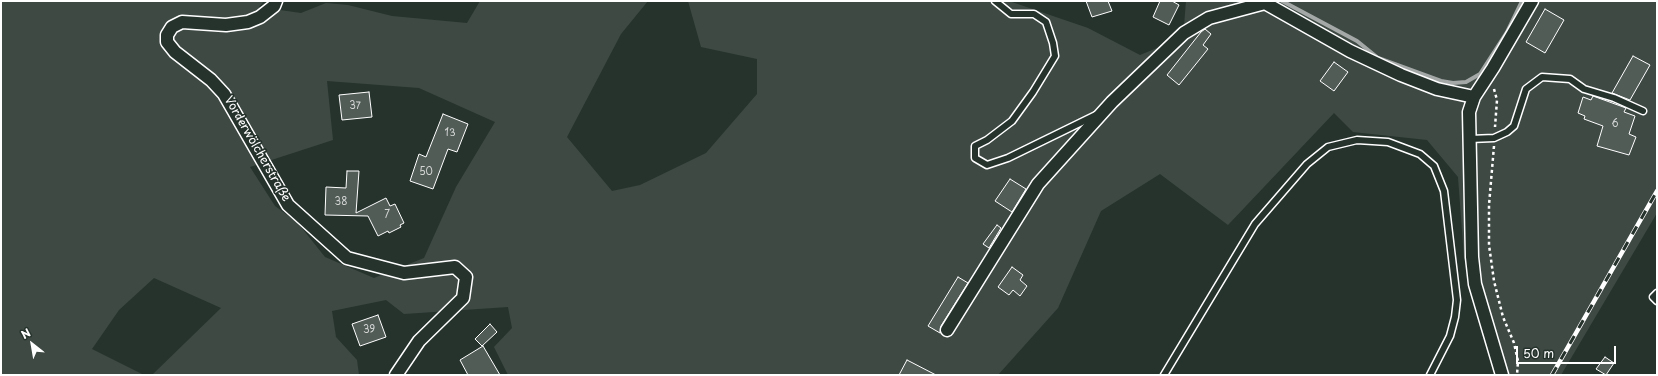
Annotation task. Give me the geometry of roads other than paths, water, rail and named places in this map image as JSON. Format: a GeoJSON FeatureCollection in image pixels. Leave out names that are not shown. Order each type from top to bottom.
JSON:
{"type":"FeatureCollection","features":[{"type":"Feature","properties":{"kind":"street","name":"Vorderwölcherstraße"},"geometry":{"type":"LineString","coordinates":[[276,1],[270,10],[248,22],[226,25],[182,22],[172,27],[167,35],[167,42],[175,52],[211,80],[224,94],[288,205],[346,258],[404,273],[455,267],[466,277],[463,298],[419,342],[396,375]]}},
{"type":"Feature","properties":{"kind":"street"},"geometry":{"type":"LineString","coordinates":[[1502,375],[1475,284],[1472,257],[1469,112],[1474,98],[1494,68],[1532,1]]}},
{"type":"Feature","properties":{"kind":"street"},"geometry":{"type":"LineString","coordinates":[[947,330],[1038,184],[1103,112],[1184,33],[1209,18],[1265,3],[1350,51],[1401,75],[1437,89],[1474,98]]}},
{"type":"Feature","properties":{"kind":"lane"},"geometry":{"type":"LineString","coordinates":[[996,1],[1011,14],[1034,14],[1046,22],[1053,43],[1055,56],[1033,92],[1012,121],[988,140],[975,146],[975,158],[987,164],[1008,158],[1103,112]]}},
{"type":"Feature","properties":{"kind":"lane"},"geometry":{"type":"LineString","coordinates":[[1470,139],[1494,138],[1507,132],[1514,126],[1526,89],[1534,81],[1542,77],[1570,79],[1584,90],[1621,100],[1643,111]]}},
{"type":"Feature","properties":{"kind":"lane"},"geometry":{"type":"LineString","coordinates":[[1164,375],[1255,224],[1307,164],[1328,147],[1357,140],[1388,142],[1420,154],[1434,166],[1444,191],[1457,300],[1455,317],[1450,336],[1430,375]]}},
{"type":"Feature","properties":{"kind":"lane"},"geometry":{"type":"LineString","coordinates":[[1657,293],[1653,297],[1657,301]]}},
{"type":"Feature","properties":{"kind":"waterway"},"geometry":{"type":"LineString","coordinates":[[1282,1],[1357,41],[1378,58],[1441,81],[1453,83],[1466,82],[1480,74],[1507,32],[1522,1]]}},
{"type":"Feature","properties":{"kind":"railway"},"geometry":{"type":"LineString","coordinates":[[1552,375],[1657,191]]}}]}
